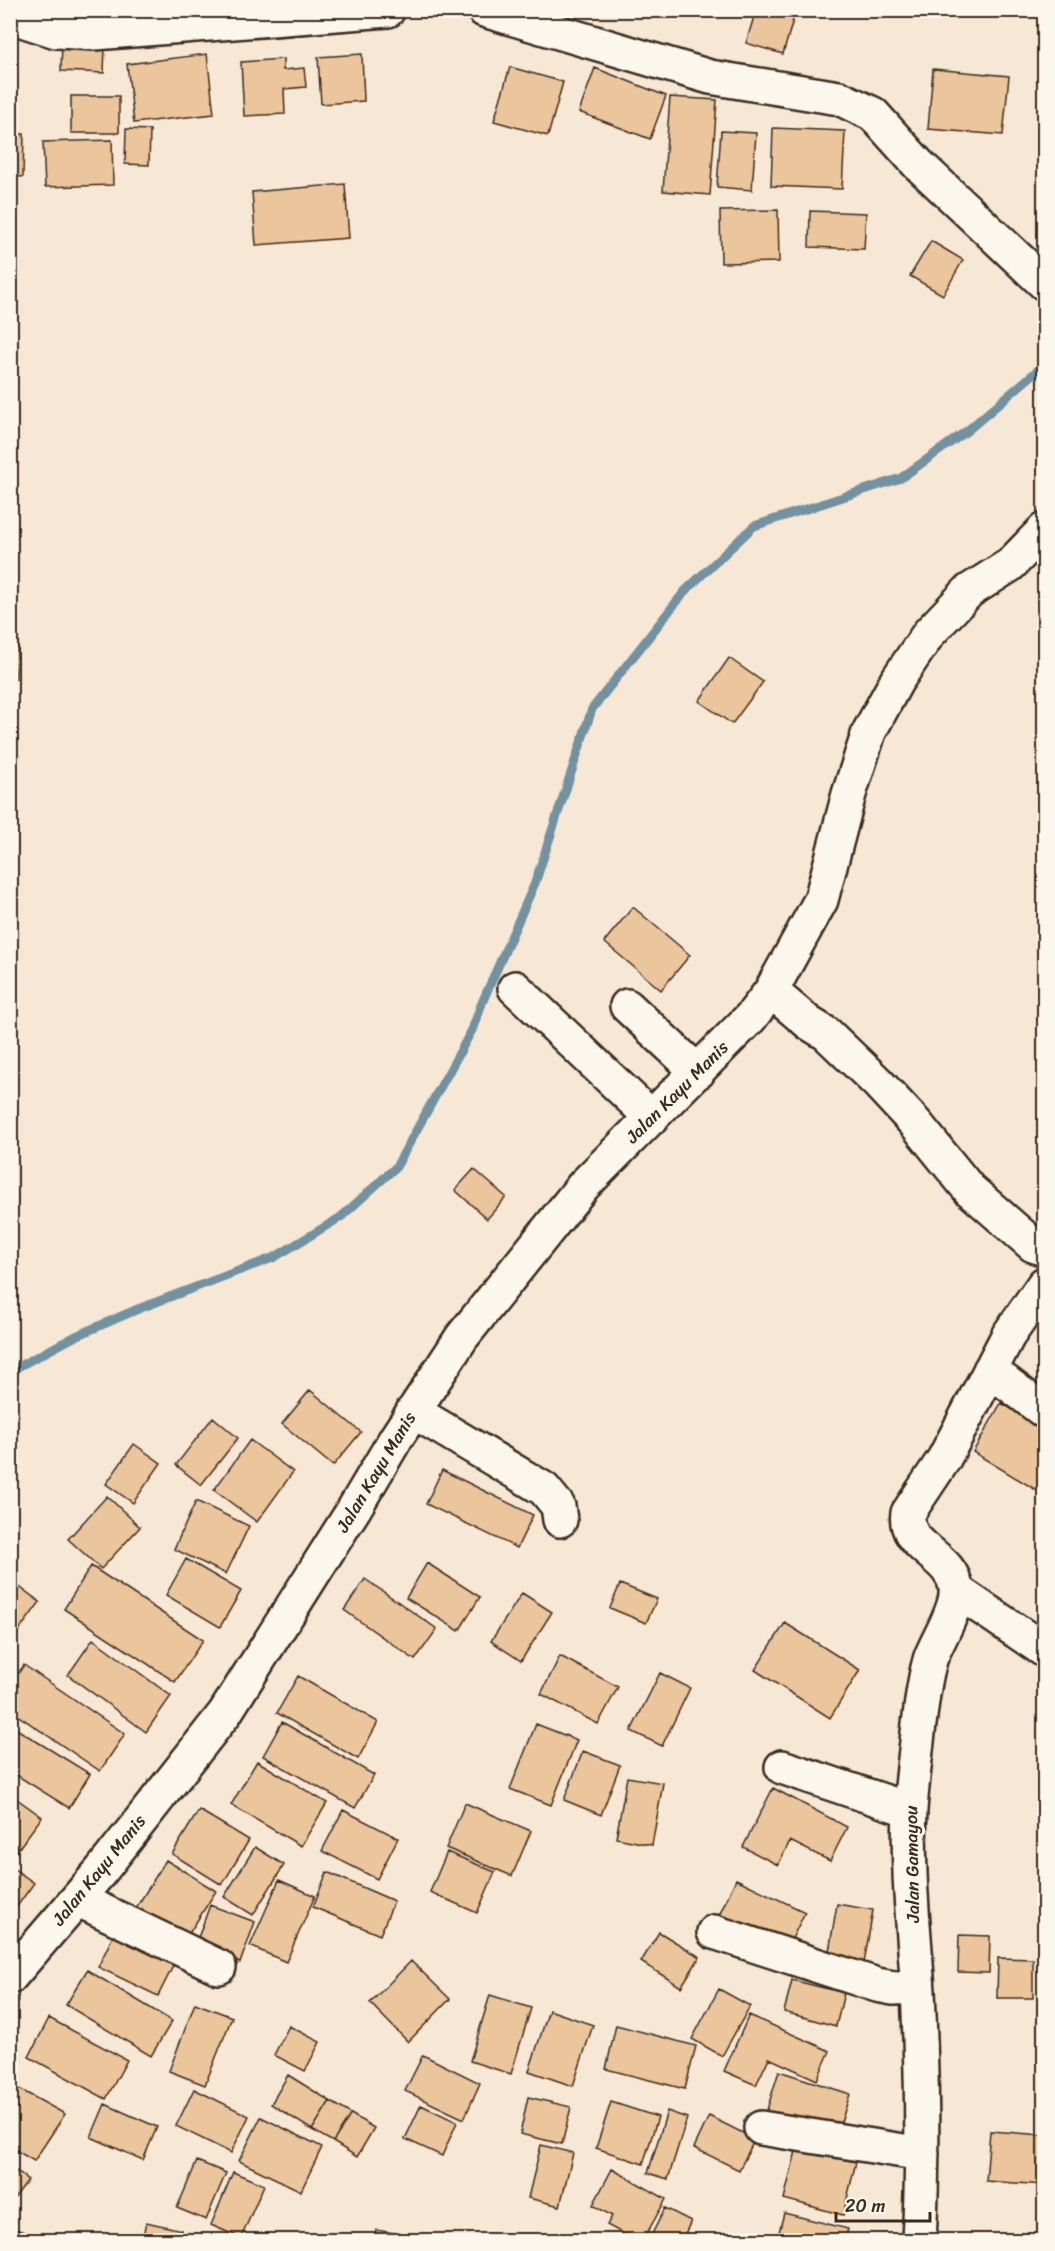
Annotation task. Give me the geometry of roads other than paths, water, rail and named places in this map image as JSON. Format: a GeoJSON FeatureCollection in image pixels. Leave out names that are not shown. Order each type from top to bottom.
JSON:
{"type":"FeatureCollection","features":[{"type":"Feature","properties":{"kind":"street"},"geometry":{"type":"LineString","coordinates":[[10,16],[56,31],[95,33],[388,10]]}},
{"type":"Feature","properties":{"kind":"street"},"geometry":{"type":"LineString","coordinates":[[484,10],[710,77],[839,98],[873,114],[918,164],[1043,281]]}},
{"type":"Feature","properties":{"kind":"street","name":"Jalan Kayu Manis"},"geometry":{"type":"LineString","coordinates":[[10,1977],[77,1899],[225,1713],[348,1519],[413,1411],[462,1337],[583,1186],[698,1072],[751,1017],[771,991],[821,900],[849,794],[869,732],[896,682],[930,633],[969,591],[1010,565],[1044,530]]}},
{"type":"Feature","properties":{"kind":"street"},"geometry":{"type":"LineString","coordinates":[[515,988],[652,1118]]}},
{"type":"Feature","properties":{"kind":"street"},"geometry":{"type":"LineString","coordinates":[[771,991],[809,1023],[827,1034],[877,1082],[917,1125],[969,1189],[1033,1245],[1044,1249]]}},
{"type":"Feature","properties":{"kind":"street"},"geometry":{"type":"LineString","coordinates":[[627,1006],[698,1072]]}},
{"type":"Feature","properties":{"kind":"street"},"geometry":{"type":"LineString","coordinates":[[1044,1284],[1008,1336],[944,1458],[908,1513],[907,1525],[912,1536],[948,1570],[957,1591],[1044,1650]]}},
{"type":"Feature","properties":{"kind":"street"},"geometry":{"type":"LineString","coordinates":[[990,1370],[1044,1411]]}},
{"type":"Feature","properties":{"kind":"street"},"geometry":{"type":"LineString","coordinates":[[413,1411],[544,1489],[558,1506],[560,1520]]}},
{"type":"Feature","properties":{"kind":"street","name":"Jalan Gamayou"},"geometry":{"type":"LineString","coordinates":[[919,2241],[923,2107],[910,1902],[910,1810],[924,1688],[931,1657],[951,1613],[957,1591]]}},
{"type":"Feature","properties":{"kind":"street"},"geometry":{"type":"LineString","coordinates":[[782,1767],[910,1810]]}},
{"type":"Feature","properties":{"kind":"street"},"geometry":{"type":"LineString","coordinates":[[77,1899],[219,1967]]}},
{"type":"Feature","properties":{"kind":"street"},"geometry":{"type":"LineString","coordinates":[[714,1932],[877,1985],[893,1988],[917,1987]]}},
{"type":"Feature","properties":{"kind":"street"},"geometry":{"type":"LineString","coordinates":[[761,2128],[922,2154]]}},
{"type":"Feature","properties":{"kind":"waterway"},"geometry":{"type":"LineString","coordinates":[[10,1371],[76,1336],[138,1309],[275,1257],[341,1217],[396,1167],[472,1030],[535,883],[592,709],[685,591],[754,526],[901,478],[968,430],[1044,365]]}}]}
